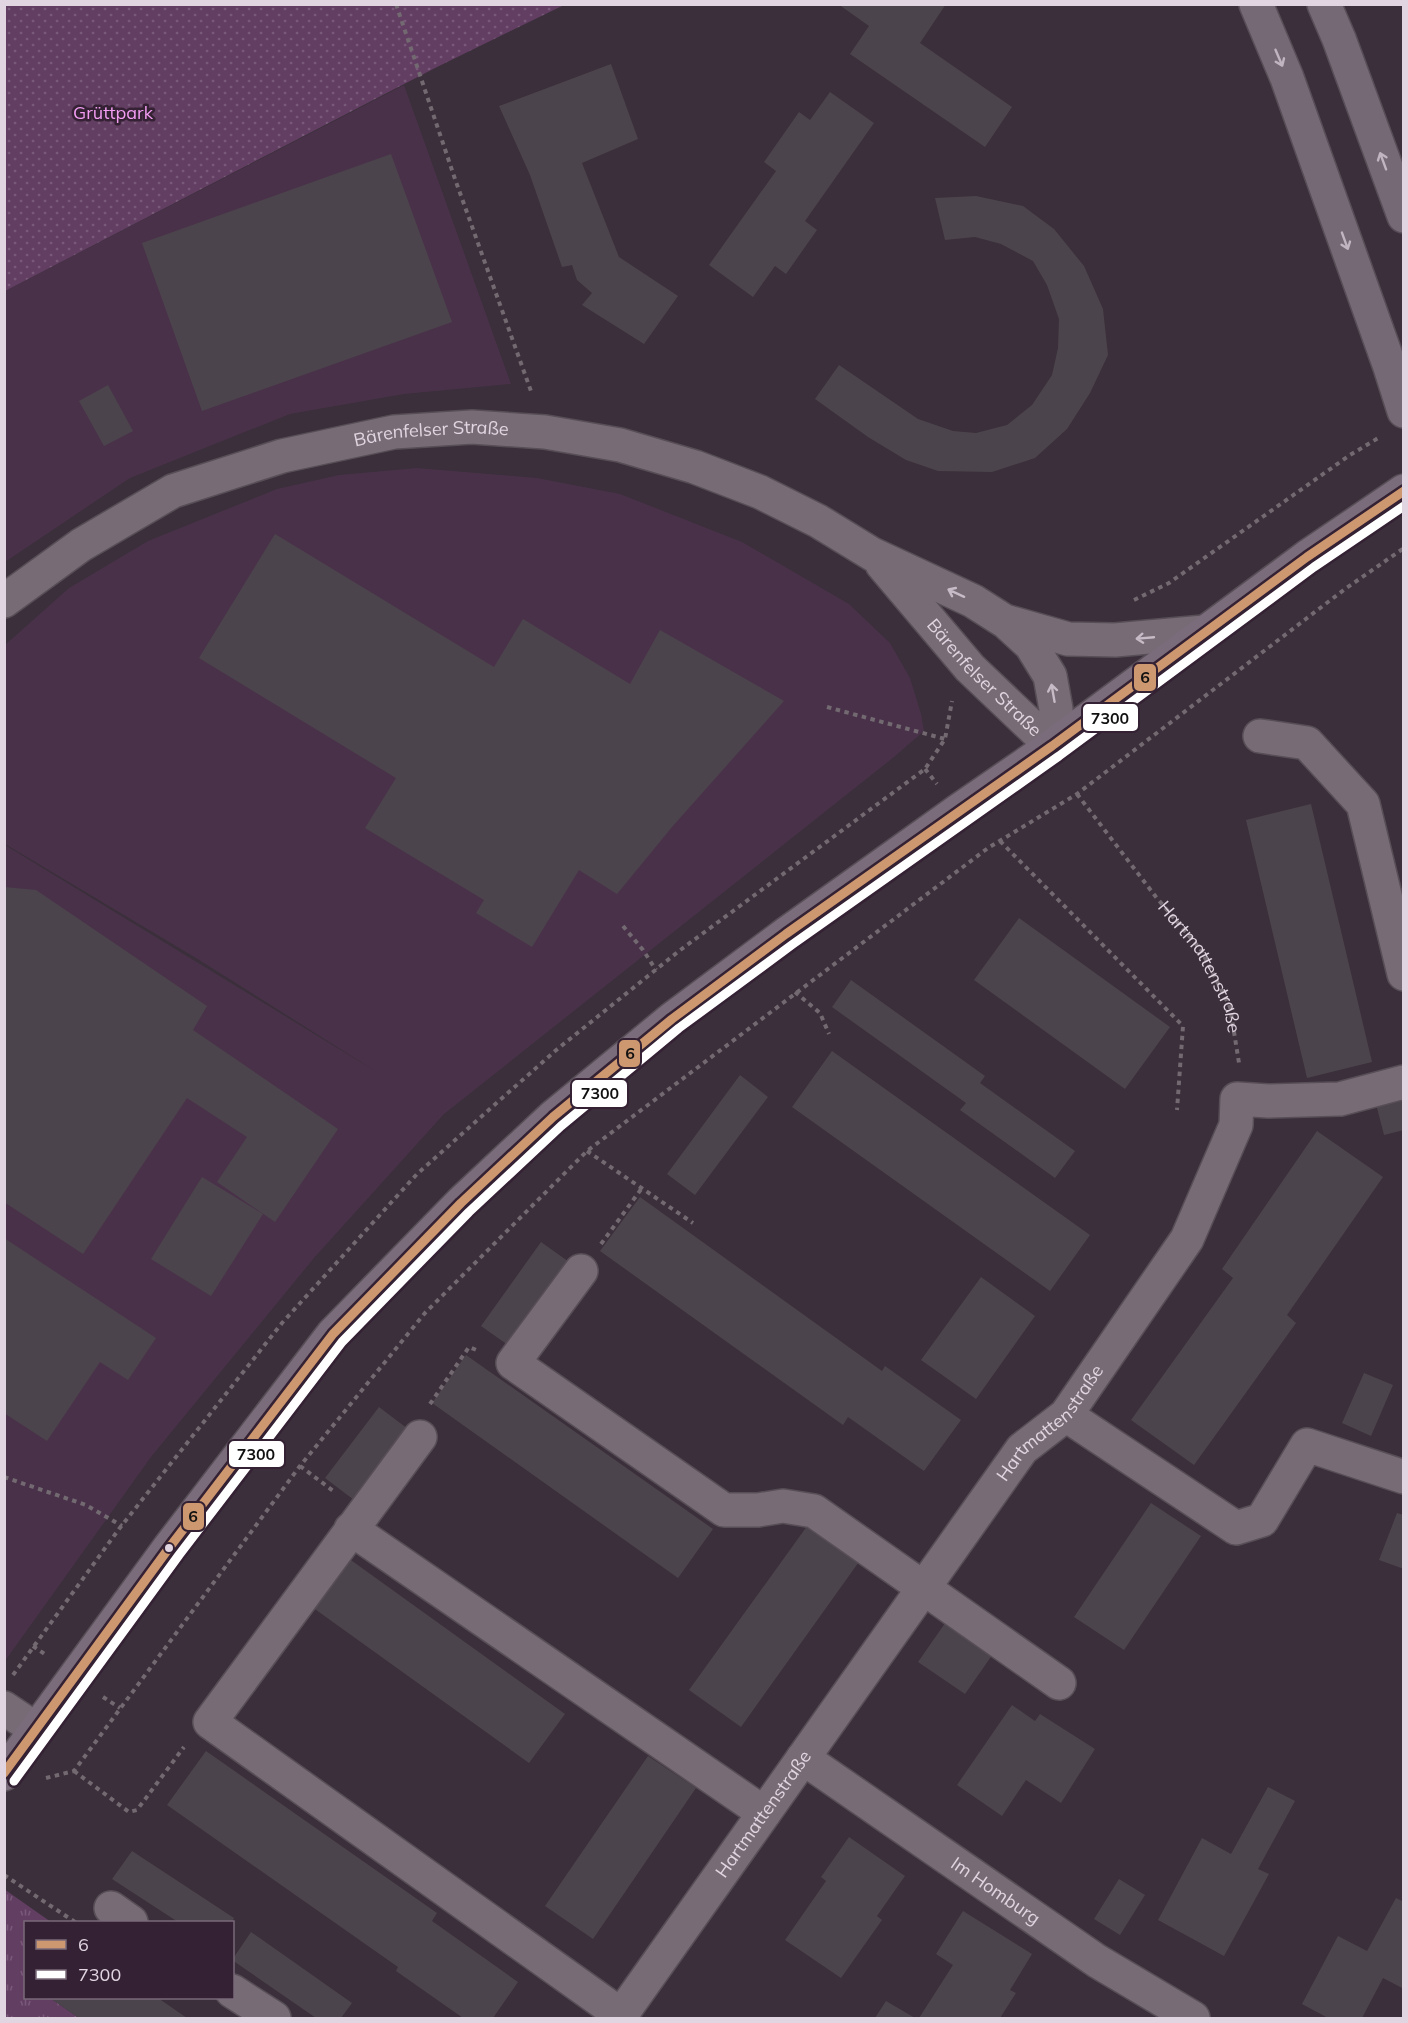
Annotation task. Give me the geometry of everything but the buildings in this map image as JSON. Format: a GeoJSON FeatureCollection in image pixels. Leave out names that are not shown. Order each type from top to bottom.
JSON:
{"type":"FeatureCollection","features":[{"type":"Feature","properties":{"kind":"highway"},"geometry":{"type":"LineString","coordinates":[[1256,4],[1287,78],[1386,356],[1395,422]]}},
{"type":"Feature","properties":{"kind":"highway"},"geometry":{"type":"LineString","coordinates":[[1324,4],[1404,216]]}},
{"type":"Feature","properties":{"kind":"main road"},"geometry":{"type":"LineString","coordinates":[[4,1774],[170,1548],[333,1334],[461,1203],[553,1118],[672,1019],[786,934],[1052,746],[1307,557],[1404,491]]}},
{"type":"Feature","properties":{"kind":"street","name":"Bärenfelser Straße"},"geometry":{"type":"LineString","coordinates":[[4,601],[81,545],[173,491],[282,456],[394,432],[472,427],[545,432],[620,445],[695,467],[760,492],[818,521],[872,554],[973,601],[1006,622],[1030,645],[1050,676],[1056,709],[1052,746]]}},
{"type":"Feature","properties":{"kind":"street","name":"Bärenfelser Straße"},"geometry":{"type":"LineString","coordinates":[[872,554],[970,668],[1052,746]]}},
{"type":"Feature","properties":{"kind":"street","name":"Bärenfelser Straße"},"geometry":{"type":"LineString","coordinates":[[1006,622],[1068,639],[1115,640],[1204,632]]}},
{"type":"Feature","properties":{"kind":"street"},"geometry":{"type":"LineString","coordinates":[[1260,736],[1307,743],[1363,804],[1404,974]]}},
{"type":"Feature","properties":{"kind":"street"},"geometry":{"type":"LineString","coordinates":[[1237,1099],[1268,1101],[1340,1099],[1404,1082]]}},
{"type":"Feature","properties":{"kind":"street","name":"Hartmattenstraße"},"geometry":{"type":"LineString","coordinates":[[620,2017],[1022,1449],[1066,1415],[1187,1239],[1236,1125],[1237,1099]]}},
{"type":"Feature","properties":{"kind":"street"},"geometry":{"type":"LineString","coordinates":[[582,1271],[513,1364],[724,1509],[758,1510],[783,1506],[814,1511],[1059,1683]]}},
{"type":"Feature","properties":{"kind":"street"},"geometry":{"type":"LineString","coordinates":[[1066,1415],[1236,1528],[1262,1520],[1307,1445],[1404,1477]]}},
{"type":"Feature","properties":{"kind":"street"},"geometry":{"type":"LineString","coordinates":[[420,1437],[210,1722],[620,2017]]}},
{"type":"Feature","properties":{"kind":"street"},"geometry":{"type":"LineString","coordinates":[[357,1521],[764,1813]]}},
{"type":"Feature","properties":{"kind":"street"},"geometry":{"type":"LineString","coordinates":[[4,1708],[37,1730]]}},
{"type":"Feature","properties":{"kind":"street","name":"Im Homburg"},"geometry":{"type":"LineString","coordinates":[[802,1758],[1097,1961],[1193,2019]]}},
{"type":"Feature","properties":{"kind":"street"},"geometry":{"type":"LineString","coordinates":[[234,1992],[274,2019]]}},
{"type":"Feature","properties":{"kind":"path"},"geometry":{"type":"LineString","coordinates":[[396,4],[455,179],[545,432]]}},
{"type":"Feature","properties":{"kind":"path"},"geometry":{"type":"LineString","coordinates":[[1128,603],[1169,583],[1395,422]]}},
{"type":"Feature","properties":{"kind":"path"},"geometry":{"type":"LineString","coordinates":[[210,1722],[200,1725],[137,1810],[129,1812],[74,1771],[300,1466],[425,1313],[587,1151],[988,848],[1077,794],[1345,589],[1404,548]]}},
{"type":"Feature","properties":{"kind":"path"},"geometry":{"type":"LineString","coordinates":[[925,769],[945,739],[953,697],[983,680]]}},
{"type":"Feature","properties":{"kind":"path"},"geometry":{"type":"LineString","coordinates":[[827,707],[945,739]]}},
{"type":"Feature","properties":{"kind":"path","name":"Hartmattenstraße"},"geometry":{"type":"LineString","coordinates":[[1077,794],[1206,959],[1230,1007],[1239,1063],[1237,1099]]}},
{"type":"Feature","properties":{"kind":"path"},"geometry":{"type":"LineString","coordinates":[[1000,841],[1183,1026],[1177,1110]]}},
{"type":"Feature","properties":{"kind":"path"},"geometry":{"type":"LineString","coordinates":[[623,926],[656,970]]}},
{"type":"Feature","properties":{"kind":"path"},"geometry":{"type":"LineString","coordinates":[[795,992],[820,1013],[829,1034]]}},
{"type":"Feature","properties":{"kind":"path"},"geometry":{"type":"LineString","coordinates":[[587,1151],[693,1223]]}},
{"type":"Feature","properties":{"kind":"path"},"geometry":{"type":"LineString","coordinates":[[582,1271],[642,1188]]}},
{"type":"Feature","properties":{"kind":"path"},"geometry":{"type":"LineString","coordinates":[[420,1437],[415,1426],[469,1347],[513,1364]]}},
{"type":"Feature","properties":{"kind":"path"},"geometry":{"type":"LineString","coordinates":[[300,1466],[357,1521]]}},
{"type":"Feature","properties":{"kind":"path"},"geometry":{"type":"LineString","coordinates":[[4,1478],[86,1505],[122,1526]]}},
{"type":"Feature","properties":{"kind":"path"},"geometry":{"type":"LineString","coordinates":[[4,1875],[72,1921]]}},
{"type":"Feature","properties":{"kind":"shaded area"},"geometry":{"type":"Polygon","coordinates":[[[404,85],[511,384],[404,394],[290,414],[130,478],[5,562],[5,291],[404,85]]]}},
{"type":"Feature","properties":{"kind":"shaded area"},"geometry":{"type":"Polygon","coordinates":[[[417,468],[537,478],[620,494],[742,542],[849,604],[890,643],[910,678],[924,731],[444,1114],[314,1258],[151,1457],[5,1661],[5,845],[380,1074],[196,958],[5,844],[5,645],[69,588],[148,541],[277,489],[339,475],[417,468]]]}},
{"type":"Feature","properties":{"kind":"green space","name":"Grüttpark"},"geometry":{"type":"Polygon","coordinates":[[[5,4],[564,5],[435,68],[5,291],[5,4]]]}},
{"type":"Feature","properties":{"kind":"green space"},"geometry":{"type":"Polygon","coordinates":[[[4,1889],[50,1921],[24,1921],[24,1999],[51,1999],[79,2018],[5,2018],[4,1889]]]}},
{"type":"Feature","properties":{"kind":"transit line","name":"6"},"geometry":{"type":"LineString","coordinates":[[4,1773],[169,1548],[333,1334],[461,1203],[553,1117],[672,1019],[786,934],[1052,746],[1307,557],[1404,491]]}},
{"type":"Feature","properties":{"kind":"transit line","name":"7300"},"geometry":{"type":"LineString","coordinates":[[14,1781],[179,1555],[342,1342],[469,1212],[561,1126],[679,1028],[793,944],[1059,756],[1314,567],[1404,506]]}}]}
